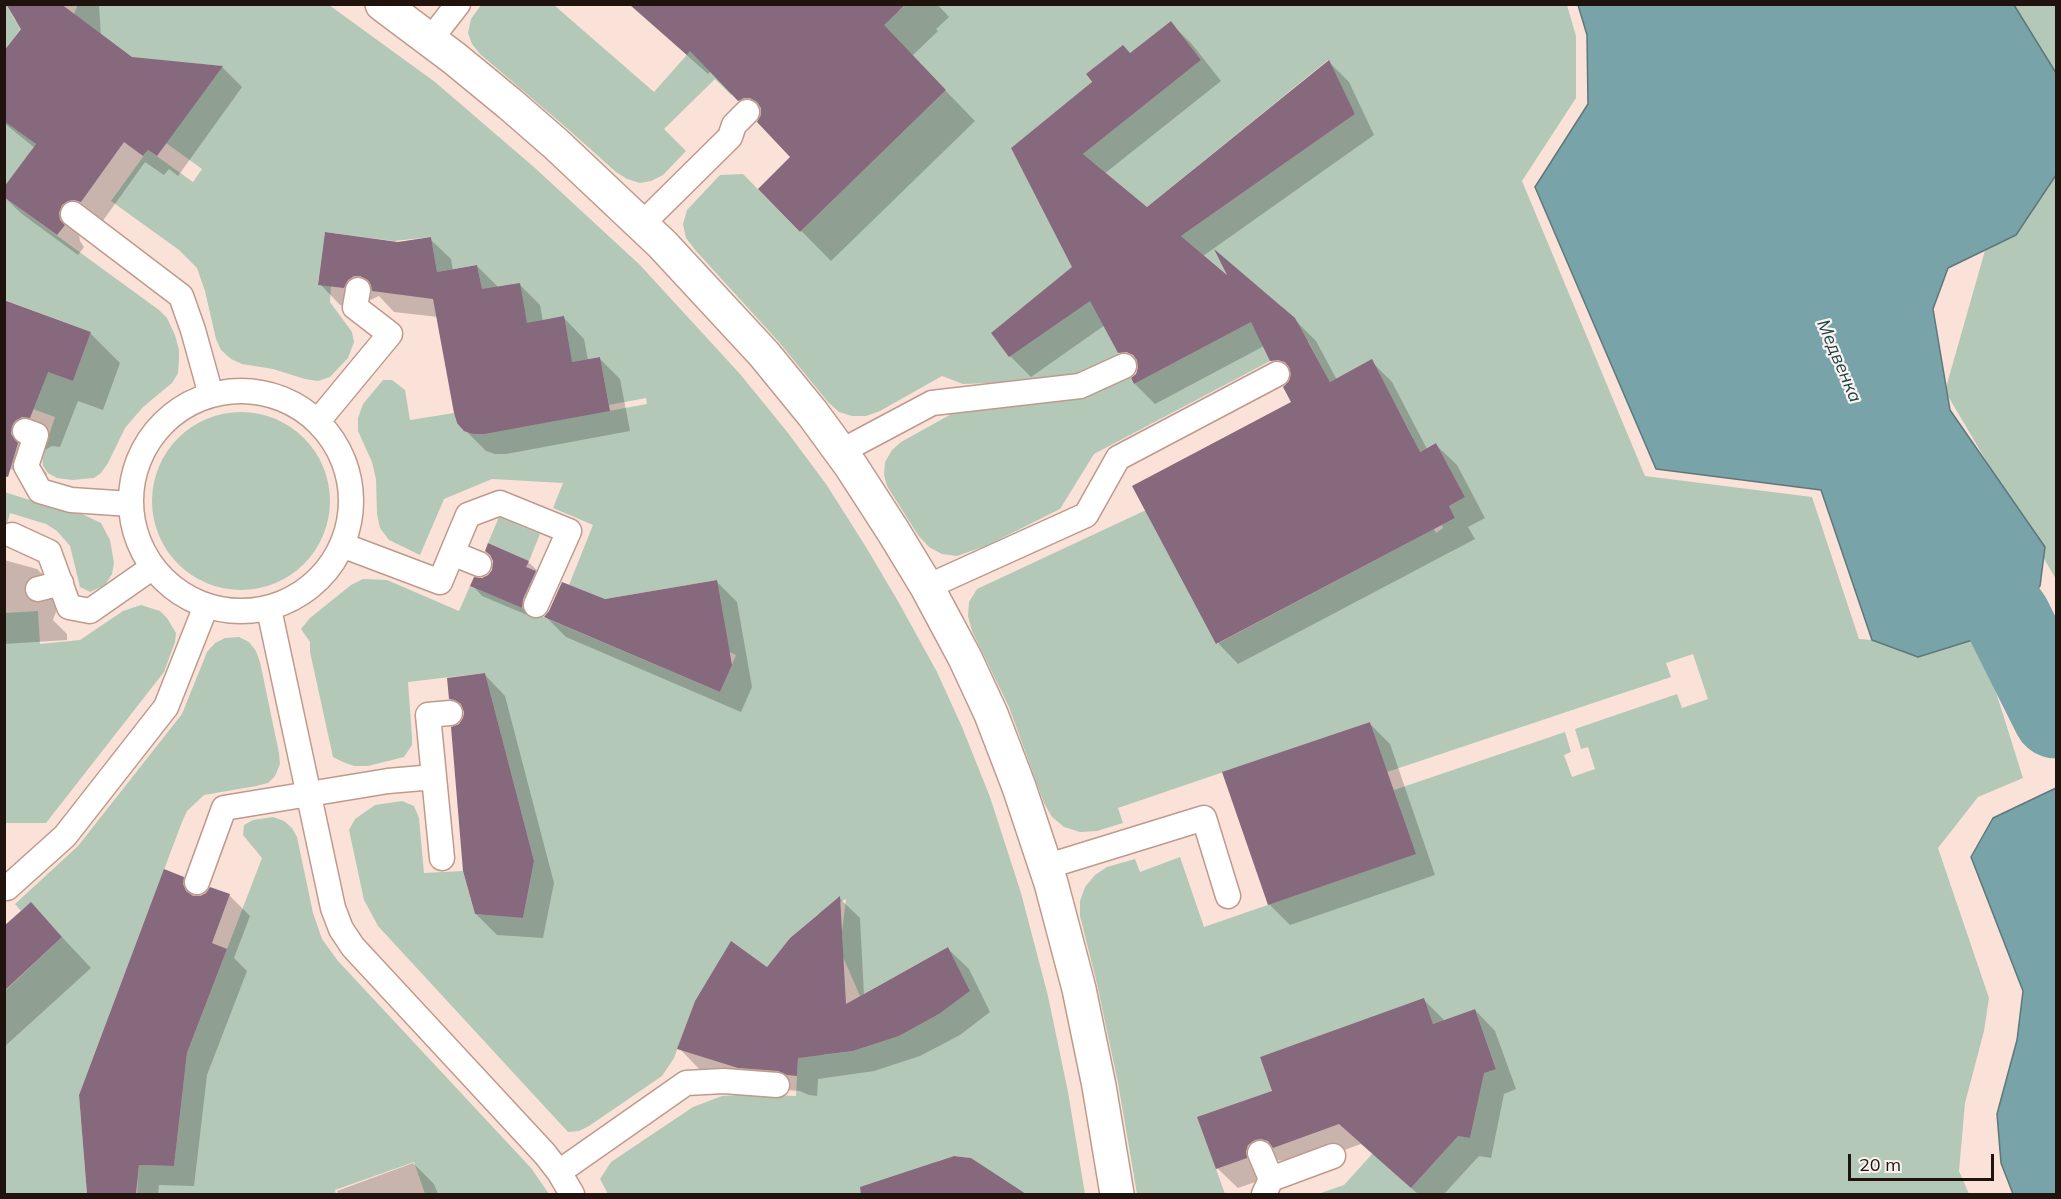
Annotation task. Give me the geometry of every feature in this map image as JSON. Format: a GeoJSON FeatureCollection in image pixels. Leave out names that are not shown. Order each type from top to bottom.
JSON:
{"type":"FeatureCollection","features":[{"type":"Feature","properties":{"kind":"street"},"geometry":{"type":"LineString","coordinates":[[382,4],[464,66],[556,144],[642,224],[764,354],[840,452],[927,587],[965,658],[991,714],[1019,787],[1045,867],[1079,989],[1099,1086],[1117,1194]]}},
{"type":"Feature","properties":{"kind":"lane"},"geometry":{"type":"LineString","coordinates":[[430,40],[458,4]]}},
{"type":"Feature","properties":{"kind":"lane"},"geometry":{"type":"LineString","coordinates":[[642,224],[730,136],[734,125],[747,112]]}},
{"type":"Feature","properties":{"kind":"lane"},"geometry":{"type":"LineString","coordinates":[[73,214],[181,296],[211,395]]}},
{"type":"Feature","properties":{"kind":"lane"},"geometry":{"type":"LineString","coordinates":[[318,422],[390,334],[356,307],[358,290]]}},
{"type":"Feature","properties":{"kind":"lane"},"geometry":{"type":"LineString","coordinates":[[840,452],[932,403],[1080,387],[1124,366]]}},
{"type":"Feature","properties":{"kind":"lane"},"geometry":{"type":"LineString","coordinates":[[927,587],[1086,515],[1118,458],[1277,374]]}},
{"type":"Feature","properties":{"kind":"lane"},"geometry":{"type":"LineString","coordinates":[[239,390],[268,393],[295,404],[318,422],[336,444],[347,471],[352,499],[349,528],[338,555],[321,578],[298,596],[269,609],[243,612],[214,609],[188,599],[164,581],[146,559],[135,532],[131,504],[133,475],[144,448],[161,425],[184,406],[211,395],[239,390]]}},
{"type":"Feature","properties":{"kind":"lane"},"geometry":{"type":"LineString","coordinates":[[25,431],[36,435],[26,466],[40,490],[71,500],[131,504]]}},
{"type":"Feature","properties":{"kind":"lane"},"geometry":{"type":"LineString","coordinates":[[342,545],[440,582],[468,515],[500,503],[568,531],[536,605]]}},
{"type":"Feature","properties":{"kind":"lane"},"geometry":{"type":"LineString","coordinates":[[12,535],[49,552],[49,586],[69,607],[90,611],[153,567]]}},
{"type":"Feature","properties":{"kind":"lane"},"geometry":{"type":"LineString","coordinates":[[452,553],[479,564]]}},
{"type":"Feature","properties":{"kind":"lane"},"geometry":{"type":"LineString","coordinates":[[4,885],[7,888],[65,836],[166,707],[206,606]]}},
{"type":"Feature","properties":{"kind":"lane"},"geometry":{"type":"LineString","coordinates":[[269,609],[333,908],[341,929],[353,947],[545,1154],[560,1172],[572,1194]]}},
{"type":"Feature","properties":{"kind":"lane"},"geometry":{"type":"LineString","coordinates":[[442,858],[428,715],[450,713]]}},
{"type":"Feature","properties":{"kind":"lane"},"geometry":{"type":"LineString","coordinates":[[197,882],[224,808],[388,781],[434,777]]}},
{"type":"Feature","properties":{"kind":"lane"},"geometry":{"type":"LineString","coordinates":[[1045,867],[1204,818],[1228,896]]}},
{"type":"Feature","properties":{"kind":"lane"},"geometry":{"type":"LineString","coordinates":[[560,1172],[686,1083],[724,1081],[777,1085]]}},
{"type":"Feature","properties":{"kind":"lane"},"geometry":{"type":"LineString","coordinates":[[1260,1153],[1267,1187],[1334,1156]]}},
{"type":"Feature","properties":{"kind":"green space"},"geometry":{"type":"Polygon","coordinates":[[[6,4],[15,20],[23,25],[5,51],[4,5],[6,4]]]}},
{"type":"Feature","properties":{"kind":"green space"},"geometry":{"type":"Polygon","coordinates":[[[78,4],[329,5],[435,82],[535,168],[640,265],[740,374],[826,484],[866,547],[937,672],[962,727],[990,797],[1021,893],[1048,996],[1068,1092],[1085,1194],[995,1194],[994,1181],[984,1167],[971,1158],[954,1156],[938,1161],[926,1173],[920,1189],[921,1194],[608,1194],[600,1179],[611,1162],[693,1107],[722,1096],[752,1094],[796,1096],[798,1055],[824,1055],[853,1051],[899,1036],[939,1014],[970,991],[948,947],[860,996],[843,957],[842,932],[846,899],[818,914],[790,938],[767,967],[731,942],[695,1001],[674,1058],[662,1076],[589,1126],[579,1131],[568,1132],[378,926],[364,900],[349,830],[355,819],[375,805],[402,801],[414,806],[419,818],[424,873],[463,871],[475,914],[523,918],[534,861],[485,673],[408,682],[412,745],[404,757],[368,766],[354,766],[333,757],[310,652],[310,642],[301,629],[310,618],[351,585],[363,579],[387,580],[459,611],[470,586],[720,692],[736,655],[688,634],[717,580],[605,599],[569,585],[593,525],[553,508],[563,483],[492,479],[444,499],[420,555],[389,540],[380,528],[377,514],[376,479],[372,462],[358,431],[358,418],[363,404],[383,380],[392,380],[405,390],[410,420],[454,413],[457,423],[521,427],[647,404],[646,398],[609,405],[600,357],[572,362],[527,323],[482,289],[477,265],[437,272],[431,237],[394,241],[325,232],[318,284],[331,286],[330,302],[352,332],[354,342],[348,358],[330,377],[318,381],[305,379],[273,369],[242,364],[231,359],[221,350],[216,339],[197,268],[179,250],[111,201],[148,150],[193,182],[202,169],[166,143],[222,66],[113,56],[74,14],[78,4]]]}},
{"type":"Feature","properties":{"kind":"green space"},"geometry":{"type":"Polygon","coordinates":[[[481,5],[554,5],[654,92],[731,5],[766,60],[731,95],[715,79],[664,129],[686,151],[663,175],[640,183],[616,172],[480,54],[472,44],[468,33],[471,19],[481,5]]]}},
{"type":"Feature","properties":{"kind":"green space"},"geometry":{"type":"Polygon","coordinates":[[[906,5],[1567,5],[1576,36],[1576,98],[1522,181],[1645,476],[1812,497],[1859,639],[1872,640],[1918,657],[1979,638],[2023,778],[1978,797],[1938,848],[1989,998],[1984,1031],[1965,1103],[1959,1171],[1969,1194],[1318,1194],[1344,1185],[1373,1153],[1411,1188],[1447,1148],[1428,1130],[1470,1138],[1481,1085],[1462,1081],[1496,1068],[1475,1009],[1433,1024],[1424,999],[1260,1057],[1272,1091],[1216,1169],[1225,1194],[1137,1194],[1118,1083],[1080,916],[1080,901],[1085,887],[1095,875],[1107,867],[1135,859],[1140,872],[1180,857],[1204,927],[1415,854],[1394,790],[1565,732],[1571,752],[1564,755],[1572,777],[1595,769],[1588,747],[1581,749],[1575,729],[1677,694],[1682,708],[1708,699],[1693,654],[1666,663],[1671,677],[1387,772],[1370,722],[1118,808],[1123,823],[1097,831],[1080,832],[1064,827],[1052,817],[1044,803],[1009,707],[972,631],[968,616],[969,602],[977,589],[1146,510],[1217,644],[1434,529],[1436,533],[1443,528],[1442,525],[1455,518],[1449,506],[1465,497],[1436,443],[1374,476],[1258,520],[1413,438],[1372,360],[1330,382],[1308,341],[1094,454],[1060,509],[988,545],[957,556],[942,554],[929,547],[918,535],[887,486],[884,475],[885,462],[892,450],[901,442],[955,412],[1083,398],[1130,377],[1134,384],[1281,306],[1257,286],[1245,290],[1181,236],[1355,114],[1328,60],[1147,207],[1083,154],[1201,60],[1171,21],[1130,53],[1086,74],[1092,83],[1011,148],[1119,355],[1079,376],[963,384],[942,376],[880,411],[866,416],[852,416],[839,412],[828,402],[778,341],[696,251],[686,238],[683,224],[687,210],[720,175],[743,174],[800,232],[946,90],[911,54],[843,61],[897,9],[899,11],[906,5]]]}},
{"type":"Feature","properties":{"kind":"green space"},"geometry":{"type":"Polygon","coordinates":[[[1935,5],[2056,5],[2056,579],[1945,391],[2021,124],[1935,5]]]}},
{"type":"Feature","properties":{"kind":"green space"},"geometry":{"type":"Polygon","coordinates":[[[5,121],[36,144],[5,187],[5,121]]]}},
{"type":"Feature","properties":{"kind":"green space"},"geometry":{"type":"Polygon","coordinates":[[[4,197],[159,310],[167,318],[175,335],[179,350],[178,373],[172,383],[143,407],[125,428],[108,463],[94,478],[72,480],[57,478],[48,473],[43,466],[42,456],[55,417],[5,399],[5,356],[73,381],[91,332],[5,300],[4,197]]]}},
{"type":"Feature","properties":{"kind":"green space"},"geometry":{"type":"Polygon","coordinates":[[[241,412],[275,419],[291,427],[304,438],[315,451],[323,467],[330,501],[323,535],[315,551],[304,564],[291,575],[275,583],[241,590],[207,583],[191,575],[178,564],[167,551],[159,535],[152,501],[159,467],[167,451],[178,438],[191,427],[207,419],[241,412]]]}},
{"type":"Feature","properties":{"kind":"green space"},"geometry":{"type":"Polygon","coordinates":[[[4,492],[82,514],[101,523],[110,540],[114,563],[112,574],[105,585],[90,592],[80,587],[70,546],[57,531],[46,524],[10,513],[5,531],[4,492]]]}},
{"type":"Feature","properties":{"kind":"green space"},"geometry":{"type":"Polygon","coordinates":[[[499,517],[540,534],[529,561],[488,543],[499,517]]]}},
{"type":"Feature","properties":{"kind":"green space"},"geometry":{"type":"Polygon","coordinates":[[[141,605],[160,611],[176,633],[164,672],[46,823],[5,823],[5,613],[38,611],[40,644],[80,640],[123,611],[141,605]]]}},
{"type":"Feature","properties":{"kind":"green space"},"geometry":{"type":"Polygon","coordinates":[[[239,637],[249,642],[260,662],[279,753],[280,764],[275,776],[268,783],[204,795],[187,811],[182,822],[79,1095],[87,1194],[5,1194],[5,991],[62,937],[31,903],[21,911],[15,904],[78,846],[182,714],[207,652],[215,643],[225,638],[239,637]]]}},
{"type":"Feature","properties":{"kind":"green space"},"geometry":{"type":"Polygon","coordinates":[[[273,817],[284,821],[297,837],[313,913],[322,939],[338,961],[531,1168],[549,1194],[425,1194],[414,1162],[335,1190],[336,1194],[137,1194],[139,1165],[174,1166],[187,1053],[262,858],[243,835],[244,825],[253,820],[273,817]]]}},
{"type":"Feature","properties":{"kind":"water"},"geometry":{"type":"Polygon","coordinates":[[[1578,5],[2014,5],[2056,73],[2056,175],[2016,235],[1948,268],[1933,309],[1950,410],[2045,547],[2040,586],[2008,619],[1979,638],[1918,657],[1872,640],[1821,490],[1656,469],[1535,187],[1588,104],[1587,35],[1578,5]]]}},
{"type":"Feature","properties":{"kind":"water"},"geometry":{"type":"Polygon","coordinates":[[[2056,788],[2056,1194],[2013,1194],[2001,1163],[1997,1114],[2017,1040],[2023,991],[1971,857],[1993,818],[2056,788]]]}},
{"type":"Feature","properties":{"kind":"building"},"geometry":{"type":"Polygon","coordinates":[[[6,4],[61,4],[132,57],[223,66],[157,156],[148,150],[143,156],[124,142],[81,202],[74,200],[62,205],[59,213],[60,220],[65,225],[57,235],[4,197],[4,187],[36,144],[4,121],[4,51],[21,29],[6,4]]]}},
{"type":"Feature","properties":{"kind":"building"},"geometry":{"type":"Polygon","coordinates":[[[629,4],[906,4],[884,25],[946,90],[800,232],[758,189],[790,157],[757,122],[761,115],[761,108],[757,102],[750,98],[738,101],[690,51],[687,55],[629,4]]]}},
{"type":"Feature","properties":{"kind":"building"},"geometry":{"type":"Polygon","coordinates":[[[1171,21],[1201,60],[1083,154],[1147,207],[1329,60],[1355,114],[1181,236],[1227,275],[1214,249],[1295,318],[1330,382],[1372,359],[1420,452],[1436,443],[1465,497],[1449,506],[1455,518],[1216,644],[1132,486],[1291,402],[1283,387],[1289,381],[1291,374],[1289,367],[1285,362],[1270,361],[1251,322],[1134,384],[1131,378],[1136,374],[1138,368],[1137,360],[1126,352],[1118,353],[1090,301],[1009,357],[991,333],[1072,267],[1011,148],[1092,82],[1086,74],[1123,45],[1130,53],[1171,21]]]}},
{"type":"Feature","properties":{"kind":"building"},"geometry":{"type":"Polygon","coordinates":[[[325,232],[398,242],[431,237],[437,272],[477,265],[482,289],[520,283],[527,323],[564,316],[572,362],[600,357],[610,411],[484,434],[464,431],[457,423],[454,413],[433,299],[372,291],[368,280],[360,276],[354,276],[348,280],[344,288],[318,285],[325,232]]]}},
{"type":"Feature","properties":{"kind":"building"},"geometry":{"type":"Polygon","coordinates":[[[4,300],[91,332],[73,381],[48,372],[30,418],[22,417],[12,426],[11,434],[18,443],[8,477],[4,476],[4,300]]]}},
{"type":"Feature","properties":{"kind":"building"},"geometry":{"type":"Polygon","coordinates":[[[488,543],[529,561],[526,567],[536,571],[523,599],[522,608],[470,586],[474,577],[482,578],[492,570],[493,561],[485,551],[488,543]]]}},
{"type":"Feature","properties":{"kind":"building"},"geometry":{"type":"Polygon","coordinates":[[[717,580],[732,665],[720,692],[544,617],[562,582],[605,599],[717,580]]]}},
{"type":"Feature","properties":{"kind":"building"},"geometry":{"type":"Polygon","coordinates":[[[485,673],[534,861],[523,918],[475,914],[463,871],[451,727],[459,724],[464,712],[461,704],[449,699],[447,678],[485,673]]]}},
{"type":"Feature","properties":{"kind":"building"},"geometry":{"type":"Polygon","coordinates":[[[1370,722],[1416,854],[1268,905],[1222,772],[1370,722]]]}},
{"type":"Feature","properties":{"kind":"building"},"geometry":{"type":"Polygon","coordinates":[[[164,869],[184,877],[183,884],[186,891],[193,896],[206,893],[210,887],[230,894],[212,943],[227,949],[187,1053],[174,1166],[139,1165],[136,1194],[87,1194],[79,1095],[164,869]]]}},
{"type":"Feature","properties":{"kind":"building"},"geometry":{"type":"Polygon","coordinates":[[[840,896],[846,1004],[948,947],[970,991],[939,1014],[899,1036],[853,1051],[798,1058],[797,1076],[778,1071],[738,1068],[677,1049],[695,1001],[731,941],[767,967],[790,938],[840,896]]]}},
{"type":"Feature","properties":{"kind":"building"},"geometry":{"type":"Polygon","coordinates":[[[31,902],[62,937],[4,991],[4,926],[31,902]]]}},
{"type":"Feature","properties":{"kind":"building"},"geometry":{"type":"Polygon","coordinates":[[[1424,998],[1433,1024],[1475,1009],[1496,1069],[1484,1073],[1470,1138],[1458,1136],[1411,1188],[1339,1124],[1273,1148],[1268,1141],[1255,1140],[1248,1145],[1247,1158],[1216,1169],[1197,1117],[1272,1091],[1260,1057],[1424,998]]]}},
{"type":"Feature","properties":{"kind":"building"},"geometry":{"type":"Polygon","coordinates":[[[954,1156],[971,1158],[1026,1194],[861,1194],[860,1187],[954,1156]]]}},
{"type":"Feature","properties":{"kind":"waterway","name":"Медвенка"},"geometry":{"type":"LineString","coordinates":[[1937,520],[2008,619],[2056,715]]}}]}
